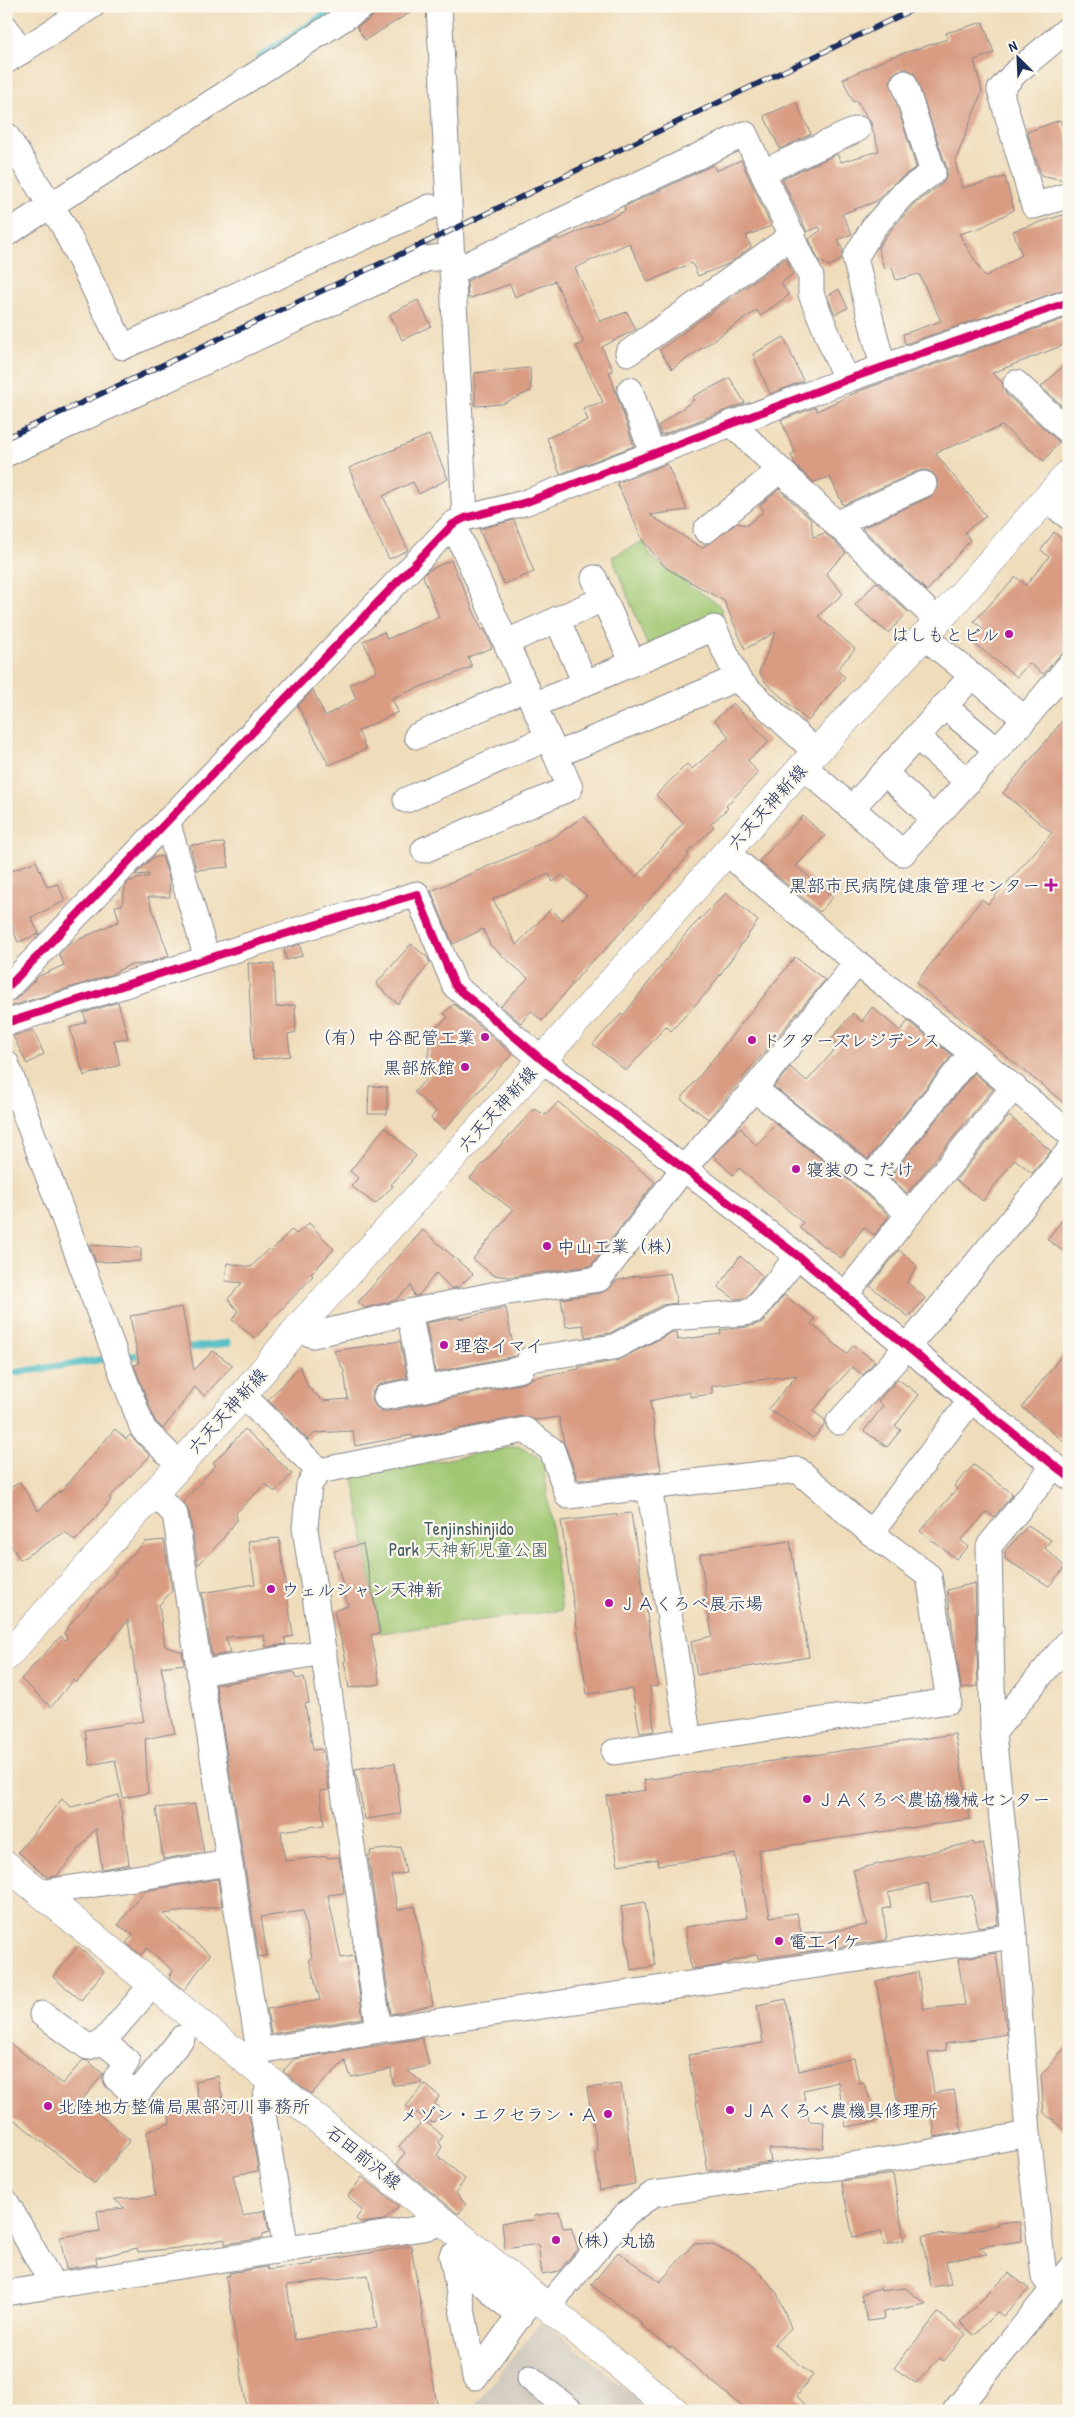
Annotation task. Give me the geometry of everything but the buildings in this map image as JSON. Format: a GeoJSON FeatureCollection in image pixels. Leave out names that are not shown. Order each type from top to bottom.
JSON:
{"type":"FeatureCollection","features":[{"type":"Feature","properties":{"kind":"main road","name":"六天天神新線"},"geometry":{"type":"LineString","coordinates":[[6,1657],[243,1395],[297,1329],[542,1060],[810,759],[931,629],[1069,473]]}},
{"type":"Feature","properties":{"kind":"main road","name":"石田前沢線"},"geometry":{"type":"LineString","coordinates":[[6,1865],[152,1985],[260,2066],[444,2222],[534,2306],[675,2411]]}},
{"type":"Feature","properties":{"kind":"street"},"geometry":{"type":"LineString","coordinates":[[6,28],[14,56],[92,6]]}},
{"type":"Feature","properties":{"kind":"street"},"geometry":{"type":"LineString","coordinates":[[6,234],[363,6]]}},
{"type":"Feature","properties":{"kind":"street"},"geometry":{"type":"LineString","coordinates":[[424,850],[570,788],[507,642],[459,521],[451,264],[439,6]]}},
{"type":"Feature","properties":{"kind":"street"},"geometry":{"type":"LineString","coordinates":[[1069,28],[1015,73],[1000,90],[1034,206],[1069,195]]}},
{"type":"Feature","properties":{"kind":"street"},"geometry":{"type":"LineString","coordinates":[[883,367],[855,258],[873,228],[903,194],[933,172],[904,83]]}},
{"type":"Feature","properties":{"kind":"street"},"geometry":{"type":"LineString","coordinates":[[763,172],[858,129]]}},
{"type":"Feature","properties":{"kind":"street"},"geometry":{"type":"LineString","coordinates":[[6,454],[426,260],[451,264],[745,134],[811,277],[811,294],[846,380]]}},
{"type":"Feature","properties":{"kind":"street"},"geometry":{"type":"LineString","coordinates":[[6,135],[52,205],[124,347],[430,207]]}},
{"type":"Feature","properties":{"kind":"street"},"geometry":{"type":"LineString","coordinates":[[628,353],[793,235]]}},
{"type":"Feature","properties":{"kind":"street"},"geometry":{"type":"LineString","coordinates":[[6,989],[459,521],[524,503],[846,380],[1069,302]]}},
{"type":"Feature","properties":{"kind":"street"},"geometry":{"type":"LineString","coordinates":[[1016,384],[1069,432]]}},
{"type":"Feature","properties":{"kind":"street"},"geometry":{"type":"LineString","coordinates":[[630,390],[652,454]]}},
{"type":"Feature","properties":{"kind":"street"},"geometry":{"type":"LineString","coordinates":[[731,423],[836,524],[972,676],[1025,719]]}},
{"type":"Feature","properties":{"kind":"street"},"geometry":{"type":"LineString","coordinates":[[706,530],[780,470]]}},
{"type":"Feature","properties":{"kind":"street"},"geometry":{"type":"LineString","coordinates":[[836,524],[924,484]]}},
{"type":"Feature","properties":{"kind":"street"},"geometry":{"type":"LineString","coordinates":[[1046,498],[1069,517]]}},
{"type":"Feature","properties":{"kind":"street"},"geometry":{"type":"LineString","coordinates":[[507,642],[557,620],[599,588],[633,664]]}},
{"type":"Feature","properties":{"kind":"street"},"geometry":{"type":"LineString","coordinates":[[557,620],[585,683]]}},
{"type":"Feature","properties":{"kind":"street"},"geometry":{"type":"LineString","coordinates":[[418,736],[531,696],[585,683],[714,628],[739,681],[852,808],[903,852],[1025,719],[1069,666]]}},
{"type":"Feature","properties":{"kind":"street"},"geometry":{"type":"LineString","coordinates":[[852,808],[972,676]]}},
{"type":"Feature","properties":{"kind":"street"},"geometry":{"type":"LineString","coordinates":[[406,800],[730,681],[739,681]]}},
{"type":"Feature","properties":{"kind":"street"},"geometry":{"type":"LineString","coordinates":[[944,706],[997,750]]}},
{"type":"Feature","properties":{"kind":"street"},"geometry":{"type":"LineString","coordinates":[[917,737],[968,782]]}},
{"type":"Feature","properties":{"kind":"street"},"geometry":{"type":"LineString","coordinates":[[884,773],[934,819]]}},
{"type":"Feature","properties":{"kind":"street"},"geometry":{"type":"LineString","coordinates":[[167,821],[207,959]]}},
{"type":"Feature","properties":{"kind":"street"},"geometry":{"type":"LineString","coordinates":[[726,852],[857,963],[972,1053],[1069,1133]]}},
{"type":"Feature","properties":{"kind":"street"},"geometry":{"type":"LineString","coordinates":[[6,1023],[417,894],[455,986],[542,1060],[798,1256],[1061,1472],[989,1546],[993,1733],[1014,1936],[1028,2134],[1044,2277],[1053,2289]]}},
{"type":"Feature","properties":{"kind":"street"},"geometry":{"type":"LineString","coordinates":[[297,1329],[313,1335],[409,1312],[502,1293],[599,1279],[684,1168],[754,1089],[857,963]]}},
{"type":"Feature","properties":{"kind":"street"},"geometry":{"type":"LineString","coordinates":[[870,1179],[972,1053]]}},
{"type":"Feature","properties":{"kind":"street"},"geometry":{"type":"LineString","coordinates":[[6,1063],[143,1430],[179,1464]]}},
{"type":"Feature","properties":{"kind":"street"},"geometry":{"type":"LineString","coordinates":[[845,1295],[1014,1087]]}},
{"type":"Feature","properties":{"kind":"street"},"geometry":{"type":"LineString","coordinates":[[754,1089],[870,1179],[909,1214]]}},
{"type":"Feature","properties":{"kind":"street"},"geometry":{"type":"LineString","coordinates":[[840,1422],[908,1346],[1069,1151]]}},
{"type":"Feature","properties":{"kind":"street"},"geometry":{"type":"LineString","coordinates":[[386,1397],[526,1364],[614,1347],[669,1318],[744,1313],[754,1310],[798,1256]]}},
{"type":"Feature","properties":{"kind":"street"},"geometry":{"type":"LineString","coordinates":[[409,1312],[424,1389]]}},
{"type":"Feature","properties":{"kind":"street"},"geometry":{"type":"LineString","coordinates":[[243,1395],[319,1471]]}},
{"type":"Feature","properties":{"kind":"street"},"geometry":{"type":"LineString","coordinates":[[871,1532],[971,1400]]}},
{"type":"Feature","properties":{"kind":"street"},"geometry":{"type":"LineString","coordinates":[[379,2030],[304,1528],[309,1485],[319,1471],[525,1430],[552,1450],[568,1496],[798,1470],[871,1532],[929,1576],[949,1701],[614,1752]]}},
{"type":"Feature","properties":{"kind":"street"},"geometry":{"type":"LineString","coordinates":[[649,1487],[689,1740]]}},
{"type":"Feature","properties":{"kind":"street"},"geometry":{"type":"LineString","coordinates":[[154,1493],[175,1514],[260,2066],[262,2108],[286,2249]]}},
{"type":"Feature","properties":{"kind":"street"},"geometry":{"type":"LineString","coordinates":[[993,1733],[1069,1641]]}},
{"type":"Feature","properties":{"kind":"street"},"geometry":{"type":"LineString","coordinates":[[199,1673],[324,1652]]}},
{"type":"Feature","properties":{"kind":"street"},"geometry":{"type":"LineString","coordinates":[[40,1893],[229,1863]]}},
{"type":"Feature","properties":{"kind":"street"},"geometry":{"type":"LineString","coordinates":[[260,2066],[379,2030],[1014,1936]]}},
{"type":"Feature","properties":{"kind":"street"},"geometry":{"type":"LineString","coordinates":[[42,2014],[88,2047],[103,2042],[152,1985]]}},
{"type":"Feature","properties":{"kind":"street"},"geometry":{"type":"LineString","coordinates":[[103,2042],[127,2061],[116,2078],[136,2095],[182,2038]]}},
{"type":"Feature","properties":{"kind":"street"},"geometry":{"type":"LineString","coordinates":[[534,2306],[627,2214],[653,2194],[898,2158],[1028,2134]]}},
{"type":"Feature","properties":{"kind":"street"},"geometry":{"type":"LineString","coordinates":[[6,2202],[53,2285]]}},
{"type":"Feature","properties":{"kind":"street"},"geometry":{"type":"LineString","coordinates":[[6,2293],[429,2227],[444,2222]]}},
{"type":"Feature","properties":{"kind":"street"},"geometry":{"type":"LineString","coordinates":[[955,2411],[1069,2270]]}},
{"type":"Feature","properties":{"kind":"street"},"geometry":{"type":"LineString","coordinates":[[530,2378],[571,2411]]}},
{"type":"Feature","properties":{"kind":"shaded area"},"geometry":{"type":"Polygon","coordinates":[[[542,2320],[652,2411],[470,2411],[542,2320]]]}},
{"type":"Feature","properties":{"kind":"green space"},"geometry":{"type":"Polygon","coordinates":[[[643,541],[652,558],[719,605],[723,614],[648,647],[612,557],[643,541]]]}},
{"type":"Feature","properties":{"kind":"green space","name":"Tenjinshinjido Park 天神新児童公園"},"geometry":{"type":"Polygon","coordinates":[[[518,1446],[543,1460],[562,1610],[380,1633],[353,1477],[518,1446]]]}},
{"type":"Feature","properties":{"kind":"waterway"},"geometry":{"type":"LineString","coordinates":[[259,58],[338,6]]}},
{"type":"Feature","properties":{"kind":"waterway"},"geometry":{"type":"LineString","coordinates":[[181,1349],[228,1343]]}},
{"type":"Feature","properties":{"kind":"waterway"},"geometry":{"type":"LineString","coordinates":[[122,1357],[146,1354]]}},
{"type":"Feature","properties":{"kind":"waterway"},"geometry":{"type":"LineString","coordinates":[[6,1374],[111,1358]]}},
{"type":"Feature","properties":{"kind":"railway"},"geometry":{"type":"LineString","coordinates":[[6,438],[450,231],[920,6]]}},
{"type":"Feature","properties":{"kind":"cycle path"},"geometry":{"type":"LineString","coordinates":[[6,989],[453,524],[465,518],[524,503],[846,380],[1069,302]]}},
{"type":"Feature","properties":{"kind":"cycle path"},"geometry":{"type":"LineString","coordinates":[[6,1023],[417,894],[455,986],[542,1060],[798,1256],[971,1400],[1069,1477]]}},
{"type":"Feature","properties":{"kind":"place","name":"はしもとビル"},"geometry":{"type":"Point","coordinates":[1009,634]}},
{"type":"Feature","properties":{"kind":"place","name":"黒部市民病院健康管理センター"},"geometry":{"type":"Point","coordinates":[1051,885]}},
{"type":"Feature","properties":{"kind":"place","name":"（有）中谷配管工業"},"geometry":{"type":"Point","coordinates":[485,1037]}},
{"type":"Feature","properties":{"kind":"place","name":"ドクターズレジデンス"},"geometry":{"type":"Point","coordinates":[752,1040]}},
{"type":"Feature","properties":{"kind":"place","name":"黒部旅館"},"geometry":{"type":"Point","coordinates":[465,1067]}},
{"type":"Feature","properties":{"kind":"place","name":"寝装のこだけ"},"geometry":{"type":"Point","coordinates":[796,1169]}},
{"type":"Feature","properties":{"kind":"place","name":"中山工業（株）"},"geometry":{"type":"Point","coordinates":[547,1246]}},
{"type":"Feature","properties":{"kind":"place","name":"理容イマイ"},"geometry":{"type":"Point","coordinates":[444,1345]}},
{"type":"Feature","properties":{"kind":"place","name":"ウェルシャン天神新"},"geometry":{"type":"Point","coordinates":[271,1589]}},
{"type":"Feature","properties":{"kind":"place","name":"ＪＡくろべ展示場"},"geometry":{"type":"Point","coordinates":[609,1603]}},
{"type":"Feature","properties":{"kind":"place","name":"ＪＡくろべ農協機械センター"},"geometry":{"type":"Point","coordinates":[807,1799]}},
{"type":"Feature","properties":{"kind":"place","name":"電工イケ"},"geometry":{"type":"Point","coordinates":[779,1941]}},
{"type":"Feature","properties":{"kind":"place","name":"北陸地方整備局黒部河川事務所"},"geometry":{"type":"Point","coordinates":[48,2106]}},
{"type":"Feature","properties":{"kind":"place","name":"ＪＡくろべ農機具修理所"},"geometry":{"type":"Point","coordinates":[730,2110]}},
{"type":"Feature","properties":{"kind":"place","name":"メゾン・エクセラン・Ａ"},"geometry":{"type":"Point","coordinates":[608,2114]}},
{"type":"Feature","properties":{"kind":"place","name":"（株）丸協"},"geometry":{"type":"Point","coordinates":[556,2240]}}]}
